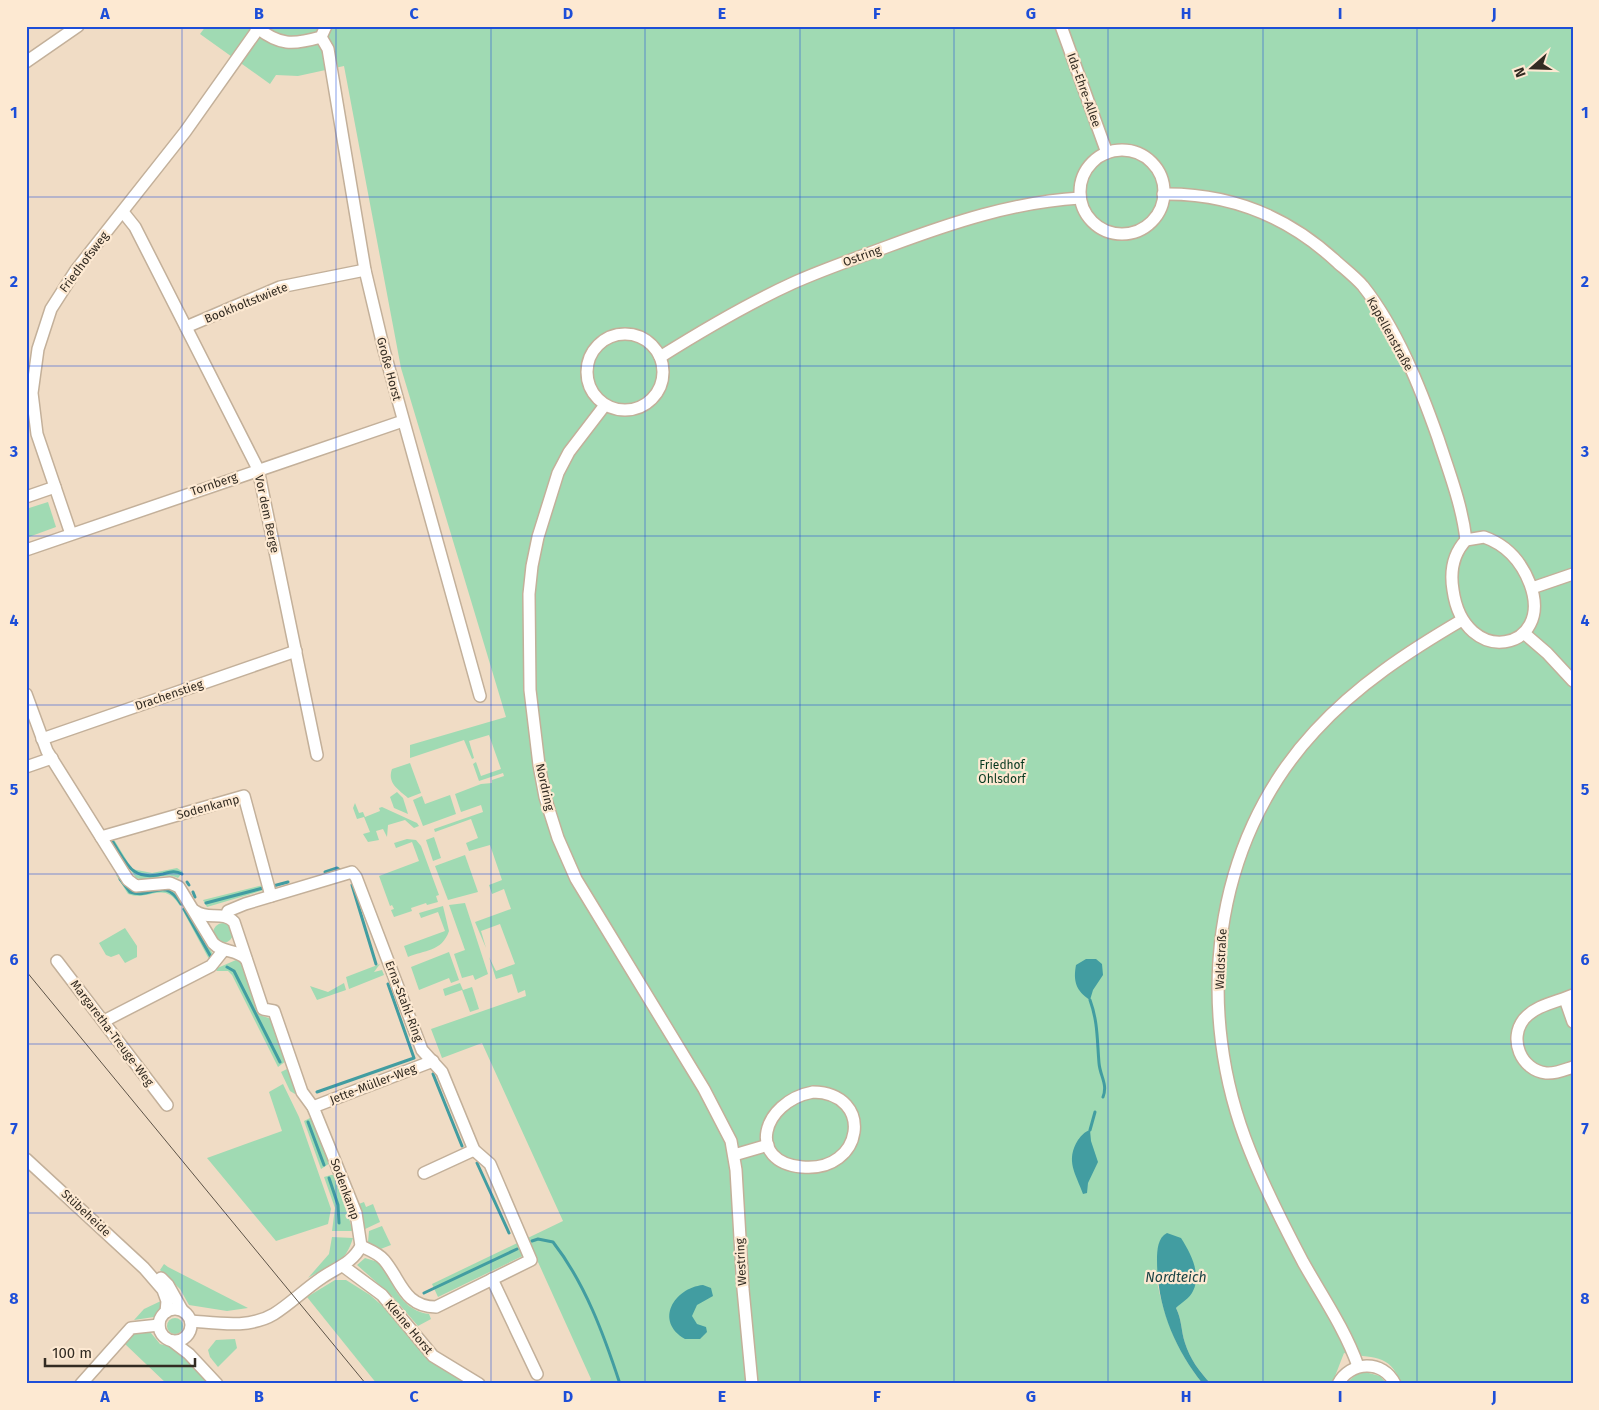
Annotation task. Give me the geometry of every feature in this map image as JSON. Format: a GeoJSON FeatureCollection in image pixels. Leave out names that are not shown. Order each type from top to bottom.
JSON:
{"type":"FeatureCollection","features":[{"type":"Feature","properties":{"kind":"street"},"geometry":{"type":"LineString","coordinates":[[26,62],[78,26]]}},
{"type":"Feature","properties":{"kind":"street","name":"Ida-Ehre-Allee"},"geometry":{"type":"LineString","coordinates":[[1061,26],[1107,153]]}},
{"type":"Feature","properties":{"kind":"street"},"geometry":{"type":"LineString","coordinates":[[257,27],[281,42],[298,43],[324,31]]}},
{"type":"Feature","properties":{"kind":"street","name":"Friedhofsweg"},"geometry":{"type":"LineString","coordinates":[[71,534],[37,434],[32,402],[38,349],[51,309],[76,270],[185,132],[257,27]]}},
{"type":"Feature","properties":{"kind":"street","name":"Große Horst"},"geometry":{"type":"LineString","coordinates":[[324,31],[365,270],[403,420],[480,696]]}},
{"type":"Feature","properties":{"kind":"street"},"geometry":{"type":"LineString","coordinates":[[1119,150],[1131,151],[1143,156],[1158,172],[1163,194],[1158,212],[1146,226],[1136,231],[1120,234],[1106,231],[1094,224],[1085,212],[1080,198],[1080,184],[1085,171],[1095,160],[1107,153],[1119,150]]}},
{"type":"Feature","properties":{"kind":"street","name":"Kapellenstraße"},"geometry":{"type":"LineString","coordinates":[[1163,194],[1237,202],[1280,219],[1320,246],[1362,285],[1394,336],[1426,404],[1458,502],[1466,540]]}},
{"type":"Feature","properties":{"kind":"street","name":"Ostring"},"geometry":{"type":"LineString","coordinates":[[660,357],[709,326],[742,309],[793,284],[845,262],[1005,208],[1044,200],[1080,198]]}},
{"type":"Feature","properties":{"kind":"street","name":"Vor dem Berge"},"geometry":{"type":"LineString","coordinates":[[123,212],[135,227],[258,469],[317,755]]}},
{"type":"Feature","properties":{"kind":"street","name":"Bookholtstwiete"},"geometry":{"type":"LineString","coordinates":[[186,327],[280,287],[365,270]]}},
{"type":"Feature","properties":{"kind":"street"},"geometry":{"type":"LineString","coordinates":[[627,334],[644,339],[660,357],[663,370],[662,380],[653,398],[638,408],[625,410],[605,405],[596,396],[588,377],[590,358],[597,346],[611,337],[627,334]]}},
{"type":"Feature","properties":{"kind":"street","name":"Nordring"},"geometry":{"type":"LineString","coordinates":[[605,405],[569,452],[558,473],[538,536],[532,566],[529,594],[530,690],[540,772],[558,838],[576,879],[704,1089],[731,1141]]}},
{"type":"Feature","properties":{"kind":"street","name":"Tornberg"},"geometry":{"type":"LineString","coordinates":[[26,550],[403,420]]}},
{"type":"Feature","properties":{"kind":"street"},"geometry":{"type":"LineString","coordinates":[[26,497],[55,487]]}},
{"type":"Feature","properties":{"kind":"street"},"geometry":{"type":"LineString","coordinates":[[1484,537],[1494,541],[1509,551],[1522,568],[1532,588],[1533,610],[1530,625],[1525,634],[1505,642],[1487,640],[1472,631],[1462,620],[1454,600],[1451,576],[1456,554],[1466,540],[1484,537]]}},
{"type":"Feature","properties":{"kind":"street"},"geometry":{"type":"LineString","coordinates":[[1532,588],[1573,574]]}},
{"type":"Feature","properties":{"kind":"street","name":"Waldstraße"},"geometry":{"type":"LineString","coordinates":[[1358,1366],[1341,1328],[1288,1232],[1246,1140],[1231,1087],[1223,1044],[1219,979],[1221,935],[1230,884],[1241,850],[1282,773],[1315,731],[1373,677],[1412,649],[1462,620]]}},
{"type":"Feature","properties":{"kind":"street"},"geometry":{"type":"LineString","coordinates":[[1525,634],[1547,653],[1573,681]]}},
{"type":"Feature","properties":{"kind":"street","name":"Drachenstieg"},"geometry":{"type":"LineString","coordinates":[[42,739],[296,651]]}},
{"type":"Feature","properties":{"kind":"street"},"geometry":{"type":"LineString","coordinates":[[26,694],[42,739],[52,758],[128,880],[136,886],[170,883],[178,887],[195,911],[212,943],[223,950],[239,954],[246,959]]}},
{"type":"Feature","properties":{"kind":"street"},"geometry":{"type":"LineString","coordinates":[[26,767],[52,758]]}},
{"type":"Feature","properties":{"kind":"street","name":"Sodenkamp"},"geometry":{"type":"LineString","coordinates":[[101,837],[244,796],[271,896]]}},
{"type":"Feature","properties":{"kind":"street","name":"Erna-Stahl-Ring"},"geometry":{"type":"LineString","coordinates":[[226,916],[228,911],[352,872],[356,877],[422,1050],[442,1072],[474,1150],[490,1164],[531,1260],[436,1307],[425,1307],[415,1302],[402,1290],[384,1260],[361,1246]]}},
{"type":"Feature","properties":{"kind":"street"},"geometry":{"type":"LineString","coordinates":[[195,911],[202,916],[226,916]]}},
{"type":"Feature","properties":{"kind":"street","name":"Sodenkamp"},"geometry":{"type":"LineString","coordinates":[[226,916],[234,922],[263,1009],[274,1011],[302,1092],[313,1107],[356,1213],[361,1246]]}},
{"type":"Feature","properties":{"kind":"street"},"geometry":{"type":"LineString","coordinates":[[104,1021],[211,966],[223,950]]}},
{"type":"Feature","properties":{"kind":"street","name":"Margaretha-Treuge-Weg"},"geometry":{"type":"LineString","coordinates":[[57,961],[167,1106]]}},
{"type":"Feature","properties":{"kind":"street"},"geometry":{"type":"LineString","coordinates":[[1573,1022],[1569,997],[1540,1007],[1528,1015],[1518,1030],[1517,1044],[1521,1056],[1534,1069],[1551,1073],[1573,1067]]}},
{"type":"Feature","properties":{"kind":"street","name":"Jette-Müller-Weg"},"geometry":{"type":"LineString","coordinates":[[313,1107],[433,1061]]}},
{"type":"Feature","properties":{"kind":"street"},"geometry":{"type":"LineString","coordinates":[[818,1092],[833,1095],[846,1104],[853,1119],[856,1134],[852,1144],[847,1152],[827,1164],[809,1167],[794,1166],[779,1160],[768,1145],[766,1134],[769,1121],[780,1106],[801,1094],[818,1092]]}},
{"type":"Feature","properties":{"kind":"street","name":"Westring"},"geometry":{"type":"LineString","coordinates":[[731,1141],[734,1155],[743,1289],[752,1384]]}},
{"type":"Feature","properties":{"kind":"street"},"geometry":{"type":"LineString","coordinates":[[734,1155],[768,1145]]}},
{"type":"Feature","properties":{"kind":"street"},"geometry":{"type":"LineString","coordinates":[[424,1173],[474,1150]]}},
{"type":"Feature","properties":{"kind":"street","name":"Stübeheide"},"geometry":{"type":"LineString","coordinates":[[26,1159],[144,1268],[163,1290],[167,1301],[166,1312]]}},
{"type":"Feature","properties":{"kind":"street"},"geometry":{"type":"LineString","coordinates":[[191,1321],[228,1324],[248,1322],[273,1315],[322,1277],[351,1261],[361,1246]]}},
{"type":"Feature","properties":{"kind":"street","name":"Kleine Horst"},"geometry":{"type":"LineString","coordinates":[[343,1266],[382,1295],[433,1356],[479,1384]]}},
{"type":"Feature","properties":{"kind":"street","name":"Stübeheide"},"geometry":{"type":"LineString","coordinates":[[144,1268],[150,1270],[168,1285],[182,1310]]}},
{"type":"Feature","properties":{"kind":"street"},"geometry":{"type":"LineString","coordinates":[[492,1279],[537,1374]]}},
{"type":"Feature","properties":{"kind":"street"},"geometry":{"type":"LineString","coordinates":[[189,1354],[187,1337],[191,1329],[191,1321],[182,1310],[174,1309],[166,1312],[159,1325],[162,1335],[189,1354],[217,1384]]}},
{"type":"Feature","properties":{"kind":"street"},"geometry":{"type":"LineString","coordinates":[[81,1384],[132,1328],[159,1325]]}},
{"type":"Feature","properties":{"kind":"street"},"geometry":{"type":"LineString","coordinates":[[172,1341],[187,1337]]}},
{"type":"Feature","properties":{"kind":"street"},"geometry":{"type":"LineString","coordinates":[[1338,1384],[1344,1375],[1358,1366],[1373,1366],[1381,1369],[1395,1384]]}},
{"type":"Feature","properties":{"kind":"green space","name":"Friedhof Ohlsdorf"},"geometry":{"type":"Polygon","coordinates":[[[206,26],[1573,26],[1573,1384],[1401,1384],[1391,1366],[1385,1362],[1371,1357],[1344,1353],[1332,1384],[1211,1384],[1189,1354],[1176,1308],[1196,1281],[1195,1267],[1157,1282],[1168,1323],[1186,1360],[1203,1384],[588,1384],[591,1379],[533,1251],[438,1297],[432,1284],[563,1221],[482,1043],[442,1058],[431,1029],[526,996],[525,990],[518,993],[512,974],[496,979],[489,957],[496,971],[515,964],[500,924],[481,931],[486,948],[475,922],[511,909],[504,889],[492,894],[489,885],[502,880],[490,845],[469,851],[466,843],[478,838],[471,819],[435,832],[434,829],[483,812],[481,805],[461,812],[455,794],[481,784],[492,783],[492,780],[504,776],[503,773],[479,781],[473,764],[476,762],[481,776],[501,769],[489,735],[469,741],[474,758],[472,759],[464,740],[410,758],[410,745],[506,717],[401,368],[344,66],[298,76],[276,75],[270,84],[200,34],[206,26]]]}},
{"type":"Feature","properties":{"kind":"green space"},"geometry":{"type":"Polygon","coordinates":[[[48,502],[56,527],[26,538],[26,509],[48,502]]]}},
{"type":"Feature","properties":{"kind":"green space"},"geometry":{"type":"Polygon","coordinates":[[[410,763],[421,793],[408,798],[394,785],[391,774],[392,769],[410,763]]]}},
{"type":"Feature","properties":{"kind":"green space"},"geometry":{"type":"Polygon","coordinates":[[[397,792],[403,798],[408,814],[394,808],[390,797],[397,792]]]}},
{"type":"Feature","properties":{"kind":"green space"},"geometry":{"type":"Polygon","coordinates":[[[450,795],[456,814],[423,826],[413,800],[422,796],[425,804],[450,795]]]}},
{"type":"Feature","properties":{"kind":"green space"},"geometry":{"type":"Polygon","coordinates":[[[355,803],[359,813],[363,812],[365,817],[380,811],[379,808],[382,807],[417,823],[419,826],[414,828],[405,820],[388,825],[387,837],[383,829],[376,831],[379,840],[368,842],[363,834],[370,832],[364,817],[357,819],[353,808],[355,803]]]}},
{"type":"Feature","properties":{"kind":"green space"},"geometry":{"type":"Polygon","coordinates":[[[434,837],[441,858],[433,861],[426,840],[434,837]]]}},
{"type":"Feature","properties":{"kind":"green space"},"geometry":{"type":"Polygon","coordinates":[[[113,838],[132,869],[152,873],[177,868],[183,872],[178,878],[168,876],[147,879],[136,878],[112,842],[113,838]]]}},
{"type":"Feature","properties":{"kind":"green space"},"geometry":{"type":"Polygon","coordinates":[[[407,839],[416,840],[421,846],[439,895],[436,896],[438,902],[427,905],[426,903],[411,908],[412,911],[394,917],[391,910],[394,909],[392,905],[390,906],[379,876],[419,861],[412,842],[396,848],[394,843],[407,839]]]}},
{"type":"Feature","properties":{"kind":"green space"},"geometry":{"type":"Polygon","coordinates":[[[465,855],[478,892],[448,900],[435,866],[465,855]]]}},
{"type":"Feature","properties":{"kind":"green space"},"geometry":{"type":"Polygon","coordinates":[[[116,875],[121,875],[127,886],[164,886],[175,890],[184,904],[180,906],[174,898],[162,892],[136,896],[128,894],[116,875]]]}},
{"type":"Feature","properties":{"kind":"green space"},"geometry":{"type":"Polygon","coordinates":[[[263,885],[264,890],[207,907],[203,900],[263,885]]]}},
{"type":"Feature","properties":{"kind":"green space"},"geometry":{"type":"Polygon","coordinates":[[[465,903],[488,974],[475,980],[473,975],[462,978],[454,954],[465,950],[449,905],[465,903]]]}},
{"type":"Feature","properties":{"kind":"green space"},"geometry":{"type":"Polygon","coordinates":[[[443,906],[449,931],[446,938],[437,947],[408,957],[404,946],[445,931],[438,912],[421,918],[419,913],[443,906]]]}},
{"type":"Feature","properties":{"kind":"green space"},"geometry":{"type":"Polygon","coordinates":[[[186,907],[214,956],[210,961],[182,909],[186,907]]]}},
{"type":"Feature","properties":{"kind":"green space"},"geometry":{"type":"Polygon","coordinates":[[[219,923],[227,923],[233,929],[233,937],[227,943],[219,943],[213,937],[213,929],[219,923]]]}},
{"type":"Feature","properties":{"kind":"green space"},"geometry":{"type":"Polygon","coordinates":[[[125,928],[137,946],[137,957],[125,963],[119,954],[111,957],[106,955],[99,943],[125,928]]]}},
{"type":"Feature","properties":{"kind":"green space"},"geometry":{"type":"Polygon","coordinates":[[[449,952],[459,980],[451,983],[449,978],[419,990],[411,967],[449,952]]]}},
{"type":"Feature","properties":{"kind":"green space"},"geometry":{"type":"Polygon","coordinates":[[[236,960],[243,963],[259,1015],[272,1019],[286,1061],[278,1067],[232,975],[228,971],[217,971],[215,969],[236,960]]]}},
{"type":"Feature","properties":{"kind":"green space"},"geometry":{"type":"Polygon","coordinates":[[[380,964],[374,972],[382,970],[384,975],[349,989],[346,977],[380,964]]]}},
{"type":"Feature","properties":{"kind":"green space"},"geometry":{"type":"Polygon","coordinates":[[[344,983],[346,990],[317,1000],[310,986],[328,992],[344,983]]]}},
{"type":"Feature","properties":{"kind":"green space"},"geometry":{"type":"Polygon","coordinates":[[[460,983],[463,990],[472,987],[479,1009],[470,1012],[462,990],[445,996],[443,989],[460,983]]]}},
{"type":"Feature","properties":{"kind":"green space"},"geometry":{"type":"Polygon","coordinates":[[[289,1069],[299,1092],[295,1094],[290,1091],[281,1072],[289,1069]]]}},
{"type":"Feature","properties":{"kind":"green space"},"geometry":{"type":"Polygon","coordinates":[[[283,1084],[299,1117],[331,1209],[328,1224],[276,1241],[207,1158],[282,1131],[269,1092],[283,1084]]]}},
{"type":"Feature","properties":{"kind":"green space"},"geometry":{"type":"Polygon","coordinates":[[[310,1118],[313,1119],[330,1163],[321,1169],[304,1121],[310,1118]]]}},
{"type":"Feature","properties":{"kind":"green space"},"geometry":{"type":"Polygon","coordinates":[[[335,1175],[353,1231],[332,1231],[335,1208],[324,1177],[335,1175]]]}},
{"type":"Feature","properties":{"kind":"green space"},"geometry":{"type":"Polygon","coordinates":[[[364,1202],[366,1207],[373,1204],[380,1222],[363,1230],[356,1205],[364,1202]]]}},
{"type":"Feature","properties":{"kind":"green space"},"geometry":{"type":"Polygon","coordinates":[[[382,1226],[391,1245],[378,1250],[368,1242],[369,1231],[382,1226]]]}},
{"type":"Feature","properties":{"kind":"green space"},"geometry":{"type":"Polygon","coordinates":[[[332,1237],[353,1238],[341,1260],[308,1278],[329,1254],[332,1237]]]}},
{"type":"Feature","properties":{"kind":"green space"},"geometry":{"type":"Polygon","coordinates":[[[365,1258],[378,1262],[380,1260],[398,1295],[419,1312],[429,1314],[431,1319],[418,1326],[392,1296],[357,1265],[365,1258]]]}},
{"type":"Feature","properties":{"kind":"green space"},"geometry":{"type":"Polygon","coordinates":[[[164,1264],[248,1308],[227,1311],[189,1305],[180,1289],[160,1270],[164,1264]]]}},
{"type":"Feature","properties":{"kind":"green space"},"geometry":{"type":"Polygon","coordinates":[[[335,1280],[346,1280],[370,1295],[472,1384],[377,1384],[307,1297],[335,1280]]]}},
{"type":"Feature","properties":{"kind":"green space"},"geometry":{"type":"Polygon","coordinates":[[[163,1300],[163,1309],[154,1317],[134,1320],[144,1309],[163,1300]]]}},
{"type":"Feature","properties":{"kind":"green space"},"geometry":{"type":"Polygon","coordinates":[[[175,1318],[183,1326],[175,1334],[167,1326],[175,1318]]]}},
{"type":"Feature","properties":{"kind":"green space"},"geometry":{"type":"Polygon","coordinates":[[[136,1332],[151,1333],[160,1344],[175,1348],[211,1384],[167,1384],[125,1344],[136,1332]]]}},
{"type":"Feature","properties":{"kind":"green space"},"geometry":{"type":"Polygon","coordinates":[[[235,1339],[237,1348],[218,1367],[210,1357],[208,1350],[216,1340],[235,1339]]]}},
{"type":"Feature","properties":{"kind":"green space"},"geometry":{"type":"Polygon","coordinates":[[[1365,1372],[1380,1376],[1387,1384],[1345,1384],[1357,1374],[1365,1372]]]}},
{"type":"Feature","properties":{"kind":"water"},"geometry":{"type":"Polygon","coordinates":[[[1086,959],[1096,959],[1102,964],[1103,975],[1093,990],[1090,1000],[1081,993],[1075,981],[1076,965],[1086,959]]]}},
{"type":"Feature","properties":{"kind":"water"},"geometry":{"type":"Polygon","coordinates":[[[1090,1130],[1091,1141],[1098,1162],[1088,1183],[1087,1193],[1083,1194],[1073,1167],[1072,1154],[1078,1140],[1090,1130]]]}},
{"type":"Feature","properties":{"kind":"water","name":"Nordteich"},"geometry":{"type":"Polygon","coordinates":[[[1167,1233],[1181,1238],[1194,1263],[1196,1278],[1192,1294],[1176,1308],[1189,1354],[1211,1384],[1203,1384],[1184,1356],[1169,1326],[1164,1310],[1160,1294],[1157,1256],[1160,1241],[1167,1233]]]}},
{"type":"Feature","properties":{"kind":"water"},"geometry":{"type":"Polygon","coordinates":[[[703,1285],[711,1288],[713,1296],[697,1305],[692,1316],[697,1324],[706,1327],[707,1332],[700,1339],[685,1339],[676,1332],[671,1323],[669,1315],[672,1306],[676,1299],[684,1292],[693,1287],[703,1285]]]}},
{"type":"Feature","properties":{"kind":"waterway"},"geometry":{"type":"LineString","coordinates":[[113,842],[127,865],[138,873],[153,876],[170,872],[182,874]]}},
{"type":"Feature","properties":{"kind":"waterway"},"geometry":{"type":"LineString","coordinates":[[325,872],[337,868],[340,870]]}},
{"type":"Feature","properties":{"kind":"waterway"},"geometry":{"type":"LineString","coordinates":[[120,879],[130,892],[138,894],[157,890],[169,891],[175,895],[181,904]]}},
{"type":"Feature","properties":{"kind":"waterway"},"geometry":{"type":"LineString","coordinates":[[273,886],[288,882]]}},
{"type":"Feature","properties":{"kind":"waterway"},"geometry":{"type":"LineString","coordinates":[[352,885],[376,964]]}},
{"type":"Feature","properties":{"kind":"waterway"},"geometry":{"type":"LineString","coordinates":[[206,903],[263,888]]}},
{"type":"Feature","properties":{"kind":"waterway"},"geometry":{"type":"LineString","coordinates":[[193,892],[195,897]]}},
{"type":"Feature","properties":{"kind":"waterway"},"geometry":{"type":"LineString","coordinates":[[184,909],[211,957]]}},
{"type":"Feature","properties":{"kind":"waterway"},"geometry":{"type":"LineString","coordinates":[[227,967],[234,971],[280,1062]]}},
{"type":"Feature","properties":{"kind":"waterway"},"geometry":{"type":"LineString","coordinates":[[317,1092],[414,1058],[388,984]]}},
{"type":"Feature","properties":{"kind":"waterway"},"geometry":{"type":"LineString","coordinates":[[1090,1000],[1096,1024],[1099,1063],[1105,1088],[1103,1097]]}},
{"type":"Feature","properties":{"kind":"waterway"},"geometry":{"type":"LineString","coordinates":[[433,1074],[462,1146]]}},
{"type":"Feature","properties":{"kind":"waterway"},"geometry":{"type":"LineString","coordinates":[[1090,1130],[1095,1112]]}},
{"type":"Feature","properties":{"kind":"waterway"},"geometry":{"type":"LineString","coordinates":[[308,1122],[324,1165]]}},
{"type":"Feature","properties":{"kind":"waterway"},"geometry":{"type":"LineString","coordinates":[[477,1163],[509,1233]]}},
{"type":"Feature","properties":{"kind":"waterway"},"geometry":{"type":"LineString","coordinates":[[329,1178],[338,1205],[339,1223]]}},
{"type":"Feature","properties":{"kind":"waterway"},"geometry":{"type":"LineString","coordinates":[[532,1241],[538,1239],[553,1242],[575,1275],[600,1328],[620,1384]]}},
{"type":"Feature","properties":{"kind":"waterway"},"geometry":{"type":"LineString","coordinates":[[424,1293],[517,1249]]}},
{"type":"Feature","properties":{"kind":"tram line"},"geometry":{"type":"LineString","coordinates":[[26,971],[366,1384]]}}]}
